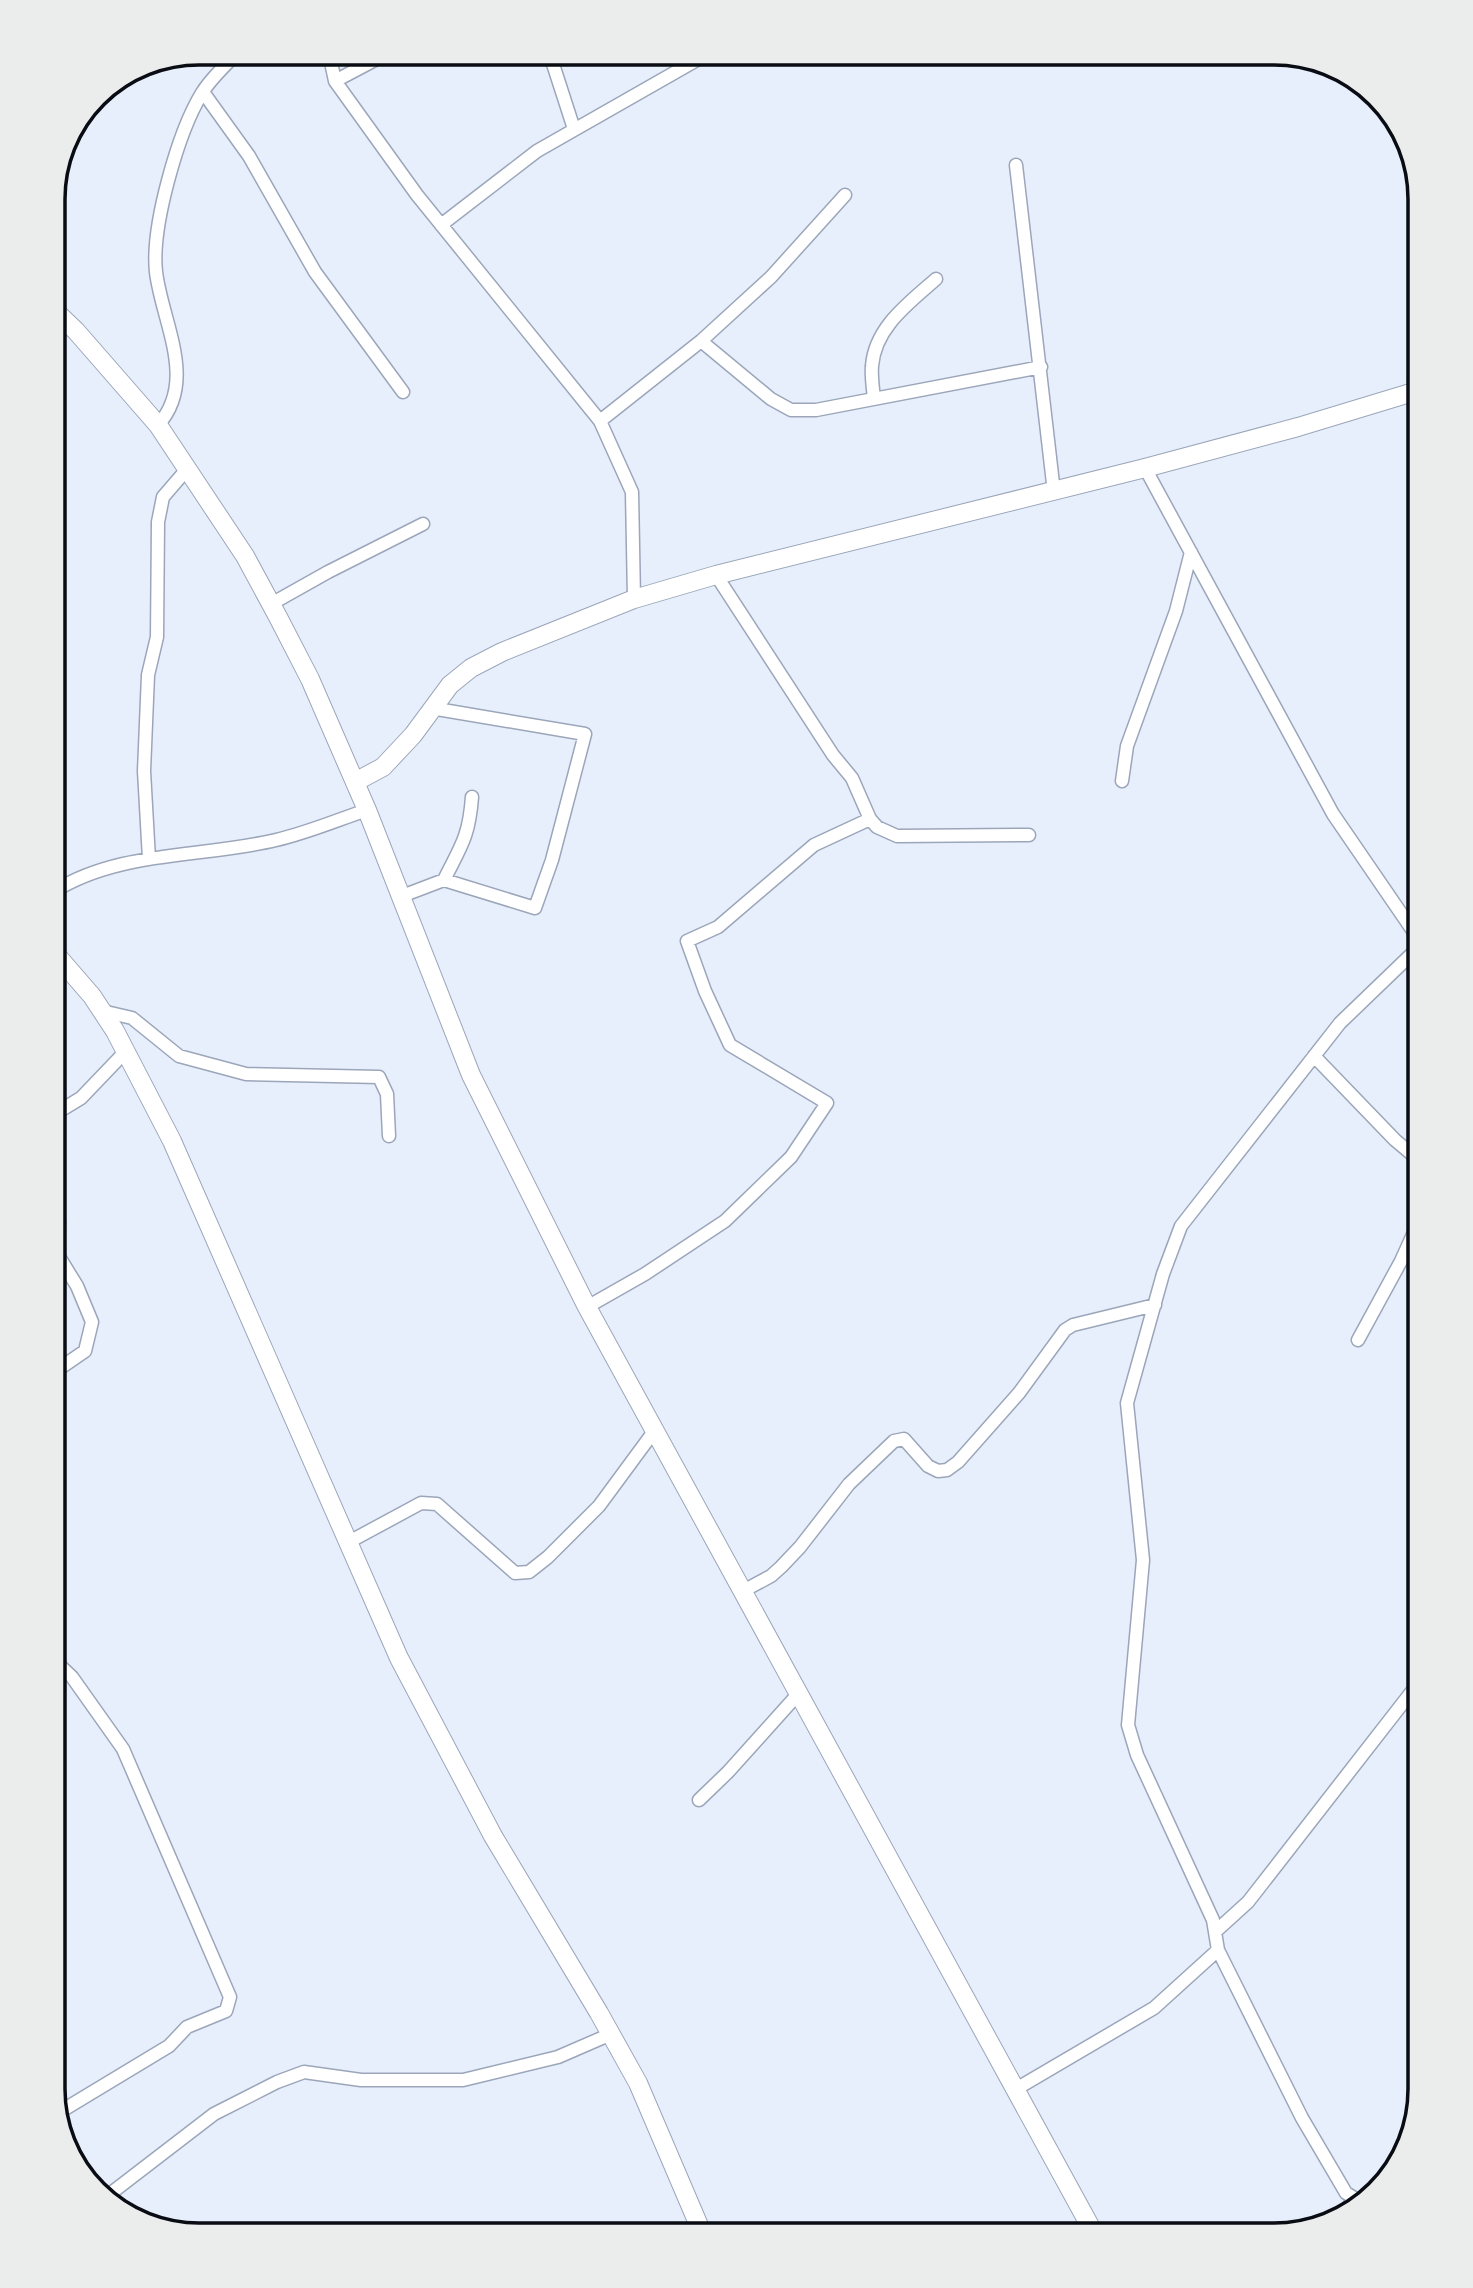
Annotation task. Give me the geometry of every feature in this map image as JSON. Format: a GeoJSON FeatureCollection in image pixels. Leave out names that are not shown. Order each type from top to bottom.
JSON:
{"type":"FeatureCollection","features":[{"type":"Feature","properties":{"kind":"street"},"geometry":{"type":"LineString","coordinates":[[158,425],[170,412],[176,390],[174,341],[156,272],[157,236],[174,156],[203,92],[226,65]]}},
{"type":"Feature","properties":{"kind":"street"},"geometry":{"type":"LineString","coordinates":[[331,65],[335,81],[417,195],[600,421],[632,492],[635,599]]}},
{"type":"Feature","properties":{"kind":"street"},"geometry":{"type":"LineString","coordinates":[[335,81],[364,65]]}},
{"type":"Feature","properties":{"kind":"street"},"geometry":{"type":"LineString","coordinates":[[553,65],[575,129]]}},
{"type":"Feature","properties":{"kind":"street"},"geometry":{"type":"LineString","coordinates":[[442,225],[537,150],[688,65]]}},
{"type":"Feature","properties":{"kind":"street"},"geometry":{"type":"LineString","coordinates":[[203,92],[249,156],[315,272],[403,392]]}},
{"type":"Feature","properties":{"kind":"street"},"geometry":{"type":"LineString","coordinates":[[1016,165],[1054,492]]}},
{"type":"Feature","properties":{"kind":"street"},"geometry":{"type":"LineString","coordinates":[[600,421],[701,341],[771,276],[845,195]]}},
{"type":"Feature","properties":{"kind":"street"},"geometry":{"type":"LineString","coordinates":[[874,399],[871,368],[875,349],[884,330],[936,279]]}},
{"type":"Feature","properties":{"kind":"street"},"geometry":{"type":"LineString","coordinates":[[65,320],[158,425],[244,556],[271,604],[310,679],[367,810],[471,1075],[587,1307],[1089,2223]]}},
{"type":"Feature","properties":{"kind":"street"},"geometry":{"type":"LineString","coordinates":[[701,341],[771,399],[791,410],[816,410],[1041,367]]}},
{"type":"Feature","properties":{"kind":"street"},"geometry":{"type":"LineString","coordinates":[[355,782],[383,767],[413,735],[450,685],[471,668],[502,652],[635,599],[716,575],[1145,468],[1298,427],[1408,394]]}},
{"type":"Feature","properties":{"kind":"street"},"geometry":{"type":"LineString","coordinates":[[149,859],[144,771],[148,675],[157,637],[158,522],[163,497],[188,468]]}},
{"type":"Feature","properties":{"kind":"street"},"geometry":{"type":"LineString","coordinates":[[1145,468],[1333,814],[1408,926]]}},
{"type":"Feature","properties":{"kind":"street"},"geometry":{"type":"LineString","coordinates":[[271,604],[423,524]]}},
{"type":"Feature","properties":{"kind":"street"},"geometry":{"type":"LineString","coordinates":[[1122,781],[1127,746],[1176,611],[1191,552]]}},
{"type":"Feature","properties":{"kind":"street"},"geometry":{"type":"LineString","coordinates":[[716,575],[802,709],[852,778],[870,819],[877,827],[897,835],[1028,835]]}},
{"type":"Feature","properties":{"kind":"street"},"geometry":{"type":"LineString","coordinates":[[402,895],[444,880],[535,908],[552,860],[585,734],[431,708]]}},
{"type":"Feature","properties":{"kind":"street"},"geometry":{"type":"LineString","coordinates":[[444,880],[470,826],[472,797]]}},
{"type":"Feature","properties":{"kind":"street"},"geometry":{"type":"LineString","coordinates":[[65,886],[113,866],[277,840],[367,810]]}},
{"type":"Feature","properties":{"kind":"street"},"geometry":{"type":"LineString","coordinates":[[587,1307],[645,1274],[725,1221],[791,1157],[827,1103],[730,1045],[705,991],[687,941],[718,927],[814,845],[870,819]]}},
{"type":"Feature","properties":{"kind":"street"},"geometry":{"type":"LineString","coordinates":[[1353,2198],[1346,2193],[1303,2118],[1218,1950],[1213,1920],[1137,1755],[1128,1726],[1143,1560],[1127,1403],[1163,1274],[1181,1226],[1340,1023],[1408,956]]}},
{"type":"Feature","properties":{"kind":"street"},"geometry":{"type":"LineString","coordinates":[[65,964],[102,1012],[172,1141],[399,1658],[493,1836],[638,2083],[698,2223]]}},
{"type":"Feature","properties":{"kind":"street"},"geometry":{"type":"LineString","coordinates":[[102,1012],[132,1018],[179,1055],[246,1074],[379,1077],[387,1094],[390,1136]]}},
{"type":"Feature","properties":{"kind":"street"},"geometry":{"type":"LineString","coordinates":[[65,1108],[81,1098],[125,1051]]}},
{"type":"Feature","properties":{"kind":"street"},"geometry":{"type":"LineString","coordinates":[[1314,1056],[1408,1151]]}},
{"type":"Feature","properties":{"kind":"street"},"geometry":{"type":"LineString","coordinates":[[1358,1340],[1408,1246]]}},
{"type":"Feature","properties":{"kind":"street"},"geometry":{"type":"LineString","coordinates":[[65,1266],[78,1286],[92,1322],[85,1351],[65,1365]]}},
{"type":"Feature","properties":{"kind":"street"},"geometry":{"type":"LineString","coordinates":[[743,1591],[771,1576],[781,1567],[849,1484],[894,1441],[904,1439],[928,1466],[938,1471],[947,1470],[958,1462],[1019,1393],[1065,1330],[1073,1325],[1155,1305]]}},
{"type":"Feature","properties":{"kind":"street"},"geometry":{"type":"LineString","coordinates":[[347,1543],[421,1503],[437,1503],[515,1573],[529,1572],[548,1557],[599,1506],[654,1430]]}},
{"type":"Feature","properties":{"kind":"street"},"geometry":{"type":"LineString","coordinates":[[65,1671],[123,1749],[230,1997],[226,2011],[187,2027],[169,2046],[66,2108]]}},
{"type":"Feature","properties":{"kind":"street"},"geometry":{"type":"LineString","coordinates":[[699,1800],[799,1693]]}},
{"type":"Feature","properties":{"kind":"street"},"geometry":{"type":"LineString","coordinates":[[1215,1932],[1248,1902],[1408,1696]]}},
{"type":"Feature","properties":{"kind":"street"},"geometry":{"type":"LineString","coordinates":[[1016,2089],[1154,2008],[1218,1950]]}},
{"type":"Feature","properties":{"kind":"street"},"geometry":{"type":"LineString","coordinates":[[113,2192],[214,2114],[277,2082],[304,2072],[361,2080],[463,2080],[558,2057],[611,2034]]}}]}
